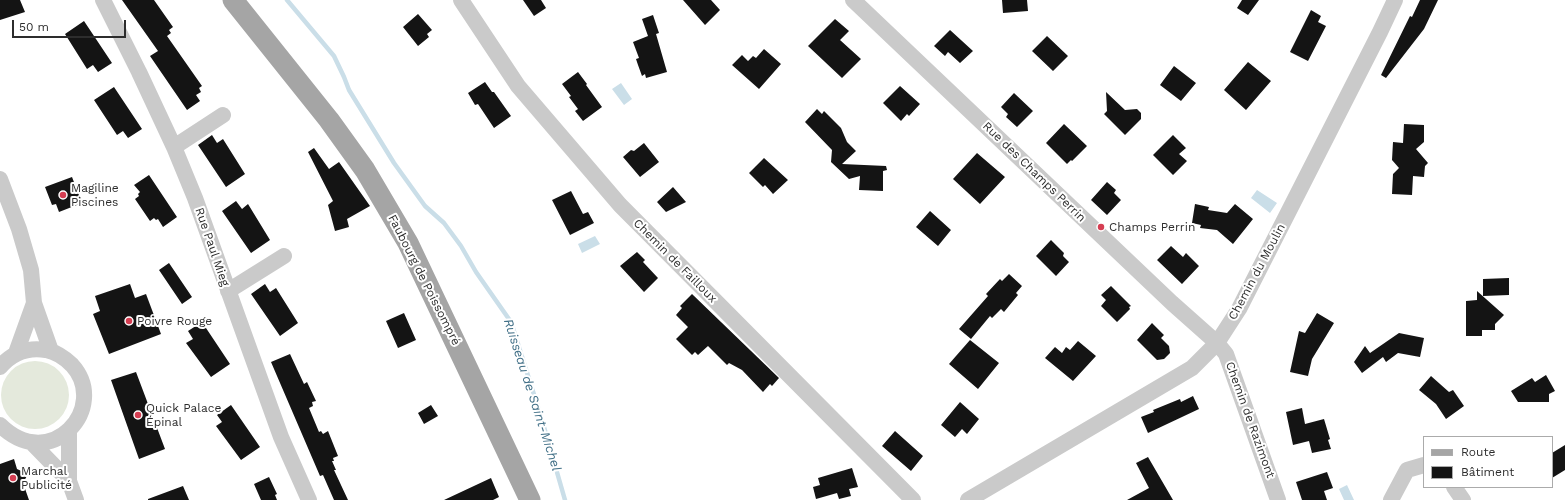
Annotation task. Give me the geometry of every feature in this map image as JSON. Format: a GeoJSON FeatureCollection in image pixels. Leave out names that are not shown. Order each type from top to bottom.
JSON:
{"type":"FeatureCollection","features":[{"type":"Feature","properties":{"kind":"main road","name":"Faubourg de Poissompré"},"geometry":{"type":"LineString","coordinates":[[233,0],[329,120],[365,170],[408,243],[530,500]]}},
{"type":"Feature","properties":{"kind":"street","name":"Rue Paul Mieg"},"geometry":{"type":"LineString","coordinates":[[103,0],[174,147],[195,198],[281,437],[309,500]]}},
{"type":"Feature","properties":{"kind":"street","name":"Chemin de Failloux"},"geometry":{"type":"LineString","coordinates":[[461,0],[518,86],[620,205],[913,500]]}},
{"type":"Feature","properties":{"kind":"street","name":"Rue des Champs Perrin"},"geometry":{"type":"LineString","coordinates":[[854,0],[1172,303],[1217,343]]}},
{"type":"Feature","properties":{"kind":"street","name":"Chemin du Moulin"},"geometry":{"type":"LineString","coordinates":[[968,500],[1192,368],[1217,343],[1240,309],[1395,0]]}},
{"type":"Feature","properties":{"kind":"street"},"geometry":{"type":"LineString","coordinates":[[174,147],[223,115]]}},
{"type":"Feature","properties":{"kind":"street"},"geometry":{"type":"LineString","coordinates":[[0,180],[19,229],[31,270],[34,303],[51,351]]}},
{"type":"Feature","properties":{"kind":"street"},"geometry":{"type":"LineString","coordinates":[[228,291],[284,256]]}},
{"type":"Feature","properties":{"kind":"street"},"geometry":{"type":"LineString","coordinates":[[16,354],[34,303]]}},
{"type":"Feature","properties":{"kind":"street","name":"Chemin de Razimont"},"geometry":{"type":"LineString","coordinates":[[1217,343],[1226,354],[1278,500]]}},
{"type":"Feature","properties":{"kind":"street"},"geometry":{"type":"LineString","coordinates":[[0,367],[6,360],[27,350],[39,349],[51,351],[65,358],[76,370],[82,385],[83,402],[79,417],[69,430],[58,438],[45,442],[32,443],[14,437],[0,426]]}},
{"type":"Feature","properties":{"kind":"street"},"geometry":{"type":"LineString","coordinates":[[69,430],[69,480],[76,500]]}},
{"type":"Feature","properties":{"kind":"street"},"geometry":{"type":"LineString","coordinates":[[32,443],[69,480]]}},
{"type":"Feature","properties":{"kind":"street"},"geometry":{"type":"LineString","coordinates":[[1391,500],[1407,470],[1423,465]]}},
{"type":"Feature","properties":{"kind":"street"},"geometry":{"type":"LineString","coordinates":[[1455,488],[1463,500]]}},
{"type":"Feature","properties":{"kind":"shaded area"},"geometry":{"type":"Polygon","coordinates":[[[35,361],[48,364],[59,371],[66,382],[69,395],[66,408],[59,419],[48,426],[35,429],[22,426],[11,419],[4,408],[1,395],[4,382],[11,371],[22,364],[35,361]]]}},
{"type":"Feature","properties":{"kind":"water"},"geometry":{"type":"Polygon","coordinates":[[[621,83],[632,99],[624,105],[612,89],[621,83]]]}},
{"type":"Feature","properties":{"kind":"water"},"geometry":{"type":"Polygon","coordinates":[[[1257,190],[1277,203],[1270,213],[1251,198],[1257,190]]]}},
{"type":"Feature","properties":{"kind":"water"},"geometry":{"type":"Polygon","coordinates":[[[595,236],[600,244],[582,253],[578,244],[595,236]]]}},
{"type":"Feature","properties":{"kind":"water"},"geometry":{"type":"Polygon","coordinates":[[[1347,485],[1354,500],[1344,500],[1339,489],[1347,485]]]}},
{"type":"Feature","properties":{"kind":"building"},"geometry":{"type":"Polygon","coordinates":[[[0,0],[20,0],[25,12],[0,20],[0,0]]]}},
{"type":"Feature","properties":{"kind":"building"},"geometry":{"type":"Polygon","coordinates":[[[122,0],[154,0],[173,27],[169,30],[171,33],[167,36],[202,86],[199,88],[201,92],[196,95],[200,101],[187,110],[150,56],[158,51],[122,0]]]}},
{"type":"Feature","properties":{"kind":"building"},"geometry":{"type":"Polygon","coordinates":[[[523,0],[541,0],[546,8],[534,16],[523,0]]]}},
{"type":"Feature","properties":{"kind":"building"},"geometry":{"type":"Polygon","coordinates":[[[683,0],[711,0],[720,10],[705,25],[683,0]]]}},
{"type":"Feature","properties":{"kind":"building"},"geometry":{"type":"Polygon","coordinates":[[[1002,0],[1027,0],[1028,11],[1003,13],[1002,0]]]}},
{"type":"Feature","properties":{"kind":"building"},"geometry":{"type":"Polygon","coordinates":[[[1242,0],[1259,0],[1248,15],[1237,8],[1242,0]]]}},
{"type":"Feature","properties":{"kind":"building"},"geometry":{"type":"Polygon","coordinates":[[[1420,0],[1438,0],[1424,29],[1386,78],[1381,75],[1410,16],[1412,17],[1420,0]]]}},
{"type":"Feature","properties":{"kind":"building"},"geometry":{"type":"Polygon","coordinates":[[[1311,10],[1321,16],[1318,22],[1326,26],[1308,61],[1290,52],[1311,10]]]}},
{"type":"Feature","properties":{"kind":"building"},"geometry":{"type":"Polygon","coordinates":[[[418,14],[432,30],[427,34],[429,37],[418,46],[403,27],[418,14]]]}},
{"type":"Feature","properties":{"kind":"building"},"geometry":{"type":"Polygon","coordinates":[[[653,15],[659,33],[656,34],[667,72],[646,78],[645,74],[642,76],[638,65],[636,59],[639,58],[633,42],[648,36],[642,19],[653,15]]]}},
{"type":"Feature","properties":{"kind":"building"},"geometry":{"type":"Polygon","coordinates":[[[835,19],[849,31],[840,40],[861,59],[842,78],[808,46],[835,19]]]}},
{"type":"Feature","properties":{"kind":"building"},"geometry":{"type":"Polygon","coordinates":[[[84,21],[112,63],[98,72],[93,65],[87,69],[65,34],[84,21]]]}},
{"type":"Feature","properties":{"kind":"building"},"geometry":{"type":"Polygon","coordinates":[[[950,30],[973,51],[960,63],[948,52],[945,56],[934,46],[950,30]]]}},
{"type":"Feature","properties":{"kind":"building"},"geometry":{"type":"Polygon","coordinates":[[[1047,36],[1068,56],[1053,71],[1032,51],[1047,36]]]}},
{"type":"Feature","properties":{"kind":"building"},"geometry":{"type":"Polygon","coordinates":[[[764,49],[781,64],[759,89],[732,65],[742,55],[748,61],[753,56],[756,58],[764,49]]]}},
{"type":"Feature","properties":{"kind":"building"},"geometry":{"type":"Polygon","coordinates":[[[1248,62],[1271,81],[1246,110],[1224,90],[1248,62]]]}},
{"type":"Feature","properties":{"kind":"building"},"geometry":{"type":"Polygon","coordinates":[[[1174,66],[1196,83],[1181,101],[1160,85],[1174,66]]]}},
{"type":"Feature","properties":{"kind":"building"},"geometry":{"type":"Polygon","coordinates":[[[578,72],[602,107],[583,121],[575,111],[578,109],[562,84],[578,72]]]}},
{"type":"Feature","properties":{"kind":"building"},"geometry":{"type":"Polygon","coordinates":[[[485,82],[511,116],[494,128],[478,104],[475,105],[468,93],[485,82]]]}},
{"type":"Feature","properties":{"kind":"building"},"geometry":{"type":"Polygon","coordinates":[[[900,86],[920,104],[909,116],[907,114],[901,121],[883,103],[900,86]]]}},
{"type":"Feature","properties":{"kind":"building"},"geometry":{"type":"Polygon","coordinates":[[[114,87],[142,129],[128,138],[123,131],[117,135],[94,100],[114,87]]]}},
{"type":"Feature","properties":{"kind":"building"},"geometry":{"type":"Polygon","coordinates":[[[1106,92],[1125,110],[1137,109],[1141,113],[1141,119],[1125,135],[1104,114],[1107,111],[1106,92]]]}},
{"type":"Feature","properties":{"kind":"building"},"geometry":{"type":"Polygon","coordinates":[[[1014,93],[1033,111],[1017,127],[1006,117],[1008,114],[1001,107],[1014,93]]]}},
{"type":"Feature","properties":{"kind":"building"},"geometry":{"type":"Polygon","coordinates":[[[817,109],[822,114],[824,111],[841,128],[847,142],[856,151],[842,164],[886,166],[887,170],[883,171],[883,191],[859,190],[860,176],[849,179],[831,162],[832,150],[805,122],[817,109]]]}},
{"type":"Feature","properties":{"kind":"building"},"geometry":{"type":"Polygon","coordinates":[[[1064,124],[1087,146],[1067,164],[1046,143],[1064,124]]]}},
{"type":"Feature","properties":{"kind":"building"},"geometry":{"type":"Polygon","coordinates":[[[1404,124],[1424,125],[1424,142],[1416,149],[1428,163],[1425,166],[1424,177],[1413,176],[1412,195],[1392,194],[1393,174],[1399,168],[1392,160],[1393,142],[1403,143],[1404,124]]]}},
{"type":"Feature","properties":{"kind":"building"},"geometry":{"type":"Polygon","coordinates":[[[212,135],[217,143],[223,139],[245,174],[226,187],[198,145],[212,135]]]}},
{"type":"Feature","properties":{"kind":"building"},"geometry":{"type":"Polygon","coordinates":[[[1173,135],[1186,148],[1179,154],[1187,161],[1173,175],[1153,155],[1173,135]]]}},
{"type":"Feature","properties":{"kind":"building"},"geometry":{"type":"Polygon","coordinates":[[[644,143],[659,162],[640,177],[623,157],[631,150],[634,151],[644,143]]]}},
{"type":"Feature","properties":{"kind":"building"},"geometry":{"type":"Polygon","coordinates":[[[314,148],[329,169],[339,162],[370,206],[347,219],[349,227],[335,231],[328,205],[333,201],[308,152],[314,148]]]}},
{"type":"Feature","properties":{"kind":"building"},"geometry":{"type":"Polygon","coordinates":[[[977,153],[1005,177],[980,204],[953,179],[977,153]]]}},
{"type":"Feature","properties":{"kind":"building"},"geometry":{"type":"Polygon","coordinates":[[[764,158],[788,180],[773,194],[765,185],[763,187],[749,173],[764,158]]]}},
{"type":"Feature","properties":{"kind":"building"},"geometry":{"type":"Polygon","coordinates":[[[149,175],[177,217],[163,227],[158,219],[156,220],[154,218],[150,221],[135,199],[139,196],[138,194],[140,192],[134,185],[149,175]]]}},
{"type":"Feature","properties":{"kind":"building","name":"Magiline Piscines"},"geometry":{"type":"Polygon","coordinates":[[[72,177],[82,203],[59,212],[56,204],[52,205],[45,187],[72,177]]]}},
{"type":"Feature","properties":{"kind":"building"},"geometry":{"type":"Polygon","coordinates":[[[1107,182],[1116,190],[1114,193],[1121,200],[1107,215],[1091,200],[1107,182]]]}},
{"type":"Feature","properties":{"kind":"building"},"geometry":{"type":"Polygon","coordinates":[[[673,187],[686,202],[666,212],[657,202],[673,187]]]}},
{"type":"Feature","properties":{"kind":"building"},"geometry":{"type":"Polygon","coordinates":[[[571,191],[583,214],[588,212],[594,223],[570,235],[552,200],[571,191]]]}},
{"type":"Feature","properties":{"kind":"building"},"geometry":{"type":"Polygon","coordinates":[[[236,201],[242,209],[248,204],[270,240],[251,253],[222,211],[236,201]]]}},
{"type":"Feature","properties":{"kind":"building"},"geometry":{"type":"Polygon","coordinates":[[[1195,204],[1209,207],[1208,210],[1227,213],[1235,204],[1253,219],[1233,244],[1217,230],[1200,228],[1201,225],[1192,223],[1195,204]]]}},
{"type":"Feature","properties":{"kind":"building"},"geometry":{"type":"Polygon","coordinates":[[[930,211],[951,230],[938,246],[916,227],[930,211]]]}},
{"type":"Feature","properties":{"kind":"building"},"geometry":{"type":"Polygon","coordinates":[[[1051,240],[1064,253],[1063,256],[1069,262],[1056,276],[1036,256],[1051,240]]]}},
{"type":"Feature","properties":{"kind":"building"},"geometry":{"type":"Polygon","coordinates":[[[1171,246],[1183,257],[1186,253],[1199,266],[1182,284],[1157,260],[1171,246]]]}},
{"type":"Feature","properties":{"kind":"building"},"geometry":{"type":"Polygon","coordinates":[[[637,252],[645,260],[643,262],[658,278],[644,292],[620,266],[637,252]]]}},
{"type":"Feature","properties":{"kind":"building"},"geometry":{"type":"Polygon","coordinates":[[[169,263],[192,297],[182,304],[159,270],[169,263]]]}},
{"type":"Feature","properties":{"kind":"building"},"geometry":{"type":"Polygon","coordinates":[[[1009,274],[1022,286],[1016,293],[1018,295],[1004,312],[1001,309],[992,318],[990,316],[971,339],[959,329],[988,296],[986,294],[1000,279],[1002,281],[1009,274]]]}},
{"type":"Feature","properties":{"kind":"building"},"geometry":{"type":"Polygon","coordinates":[[[1509,278],[1509,295],[1483,296],[1483,279],[1509,278]]]}},
{"type":"Feature","properties":{"kind":"building","name":"Poivre Rouge"},"geometry":{"type":"Polygon","coordinates":[[[130,284],[135,298],[146,294],[161,334],[109,354],[93,314],[100,311],[95,296],[130,284]]]}},
{"type":"Feature","properties":{"kind":"building"},"geometry":{"type":"Polygon","coordinates":[[[265,284],[270,292],[276,288],[298,323],[280,336],[251,294],[265,284]]]}},
{"type":"Feature","properties":{"kind":"building"},"geometry":{"type":"Polygon","coordinates":[[[1111,286],[1131,306],[1129,307],[1130,309],[1117,322],[1101,306],[1106,300],[1101,295],[1111,286]]]}},
{"type":"Feature","properties":{"kind":"building"},"geometry":{"type":"Polygon","coordinates":[[[1477,291],[1504,315],[1495,324],[1495,330],[1482,330],[1482,336],[1466,336],[1466,301],[1477,300],[1477,291]]]}},
{"type":"Feature","properties":{"kind":"building"},"geometry":{"type":"Polygon","coordinates":[[[692,294],[779,378],[772,386],[770,384],[763,392],[742,370],[729,363],[727,365],[708,346],[698,355],[695,352],[692,355],[676,339],[688,327],[676,315],[682,308],[680,306],[692,294]]]}},
{"type":"Feature","properties":{"kind":"building"},"geometry":{"type":"Polygon","coordinates":[[[404,313],[416,340],[398,348],[386,321],[404,313]]]}},
{"type":"Feature","properties":{"kind":"building"},"geometry":{"type":"Polygon","coordinates":[[[1317,313],[1334,323],[1312,359],[1308,376],[1290,372],[1299,331],[1305,333],[1317,313]]]}},
{"type":"Feature","properties":{"kind":"building"},"geometry":{"type":"Polygon","coordinates":[[[202,322],[230,364],[211,377],[186,343],[193,339],[188,331],[202,322]]]}},
{"type":"Feature","properties":{"kind":"building"},"geometry":{"type":"Polygon","coordinates":[[[1152,323],[1164,335],[1161,338],[1169,346],[1170,353],[1164,359],[1157,360],[1137,340],[1152,323]]]}},
{"type":"Feature","properties":{"kind":"building"},"geometry":{"type":"Polygon","coordinates":[[[1399,333],[1424,338],[1420,357],[1398,353],[1386,362],[1383,357],[1362,373],[1354,362],[1365,346],[1370,353],[1399,333]]]}},
{"type":"Feature","properties":{"kind":"building"},"geometry":{"type":"Polygon","coordinates":[[[970,340],[999,363],[978,389],[949,364],[970,340]]]}},
{"type":"Feature","properties":{"kind":"building"},"geometry":{"type":"Polygon","coordinates":[[[1078,341],[1096,356],[1073,381],[1045,358],[1055,347],[1062,353],[1066,347],[1070,350],[1078,341]]]}},
{"type":"Feature","properties":{"kind":"building"},"geometry":{"type":"Polygon","coordinates":[[[290,354],[304,384],[307,382],[316,401],[312,402],[313,406],[309,408],[319,432],[321,431],[323,434],[328,431],[338,456],[333,458],[334,461],[332,461],[336,470],[334,470],[348,500],[334,500],[323,475],[320,476],[271,362],[290,354]]]}},
{"type":"Feature","properties":{"kind":"building","name":"Quick Palace Épinal"},"geometry":{"type":"Polygon","coordinates":[[[136,372],[165,449],[139,459],[111,380],[136,372]]]}},
{"type":"Feature","properties":{"kind":"building"},"geometry":{"type":"Polygon","coordinates":[[[1546,375],[1555,391],[1549,394],[1549,402],[1518,402],[1511,391],[1532,378],[1535,382],[1546,375]]]}},
{"type":"Feature","properties":{"kind":"building"},"geometry":{"type":"Polygon","coordinates":[[[1431,376],[1449,392],[1453,390],[1464,406],[1446,419],[1436,404],[1419,390],[1431,376]]]}},
{"type":"Feature","properties":{"kind":"building"},"geometry":{"type":"Polygon","coordinates":[[[1193,396],[1199,409],[1148,433],[1141,417],[1154,412],[1153,410],[1180,399],[1181,402],[1193,396]]]}},
{"type":"Feature","properties":{"kind":"building"},"geometry":{"type":"Polygon","coordinates":[[[960,402],[979,419],[967,434],[962,429],[955,437],[941,425],[960,402]]]}},
{"type":"Feature","properties":{"kind":"building"},"geometry":{"type":"Polygon","coordinates":[[[231,405],[260,447],[241,460],[216,426],[222,422],[217,415],[231,405]]]}},
{"type":"Feature","properties":{"kind":"building"},"geometry":{"type":"Polygon","coordinates":[[[431,405],[438,416],[424,424],[418,413],[431,405]]]}},
{"type":"Feature","properties":{"kind":"building"},"geometry":{"type":"Polygon","coordinates":[[[1302,408],[1305,424],[1324,419],[1330,439],[1328,440],[1331,449],[1312,453],[1309,441],[1293,445],[1286,412],[1302,408]]]}},
{"type":"Feature","properties":{"kind":"building"},"geometry":{"type":"Polygon","coordinates":[[[895,431],[923,456],[911,471],[882,446],[895,431]]]}},
{"type":"Feature","properties":{"kind":"building"},"geometry":{"type":"Polygon","coordinates":[[[1565,445],[1565,470],[1553,477],[1553,452],[1565,445]]]}},
{"type":"Feature","properties":{"kind":"building"},"geometry":{"type":"Polygon","coordinates":[[[1148,457],[1173,500],[1127,500],[1149,488],[1136,463],[1148,457]]]}},
{"type":"Feature","properties":{"kind":"building","name":"Marchal Publicité"},"geometry":{"type":"Polygon","coordinates":[[[14,459],[17,469],[28,474],[23,483],[29,500],[0,500],[0,464],[14,459]]]}},
{"type":"Feature","properties":{"kind":"building"},"geometry":{"type":"Polygon","coordinates":[[[852,468],[858,487],[849,489],[851,496],[839,499],[837,493],[816,499],[813,487],[820,485],[818,478],[852,468]]]}},
{"type":"Feature","properties":{"kind":"building"},"geometry":{"type":"Polygon","coordinates":[[[1327,472],[1333,488],[1324,491],[1327,500],[1302,500],[1296,482],[1327,472]]]}},
{"type":"Feature","properties":{"kind":"building"},"geometry":{"type":"Polygon","coordinates":[[[269,477],[277,494],[275,495],[277,500],[261,500],[254,484],[269,477]]]}},
{"type":"Feature","properties":{"kind":"building"},"geometry":{"type":"Polygon","coordinates":[[[491,478],[499,497],[493,500],[444,500],[491,478]]]}},
{"type":"Feature","properties":{"kind":"building"},"geometry":{"type":"Polygon","coordinates":[[[183,486],[189,500],[148,500],[148,499],[183,486]]]}},
{"type":"Feature","properties":{"kind":"waterway","name":"Ruisseau de Saint-Michel"},"geometry":{"type":"LineString","coordinates":[[287,0],[334,56],[349,90],[394,163],[425,206],[444,223],[461,246],[476,272],[511,322],[542,420],[565,500]]}},
{"type":"Feature","properties":{"kind":"place","name":"Magiline Piscines"},"geometry":{"type":"Point","coordinates":[63,195]}},
{"type":"Feature","properties":{"kind":"place","name":"Champs Perrin"},"geometry":{"type":"Point","coordinates":[1101,227]}},
{"type":"Feature","properties":{"kind":"place","name":"Poivre Rouge"},"geometry":{"type":"Point","coordinates":[129,321]}},
{"type":"Feature","properties":{"kind":"place","name":"Quick Palace Épinal"},"geometry":{"type":"Point","coordinates":[138,415]}},
{"type":"Feature","properties":{"kind":"place","name":"Marchal Publicité"},"geometry":{"type":"Point","coordinates":[13,478]}}]}
